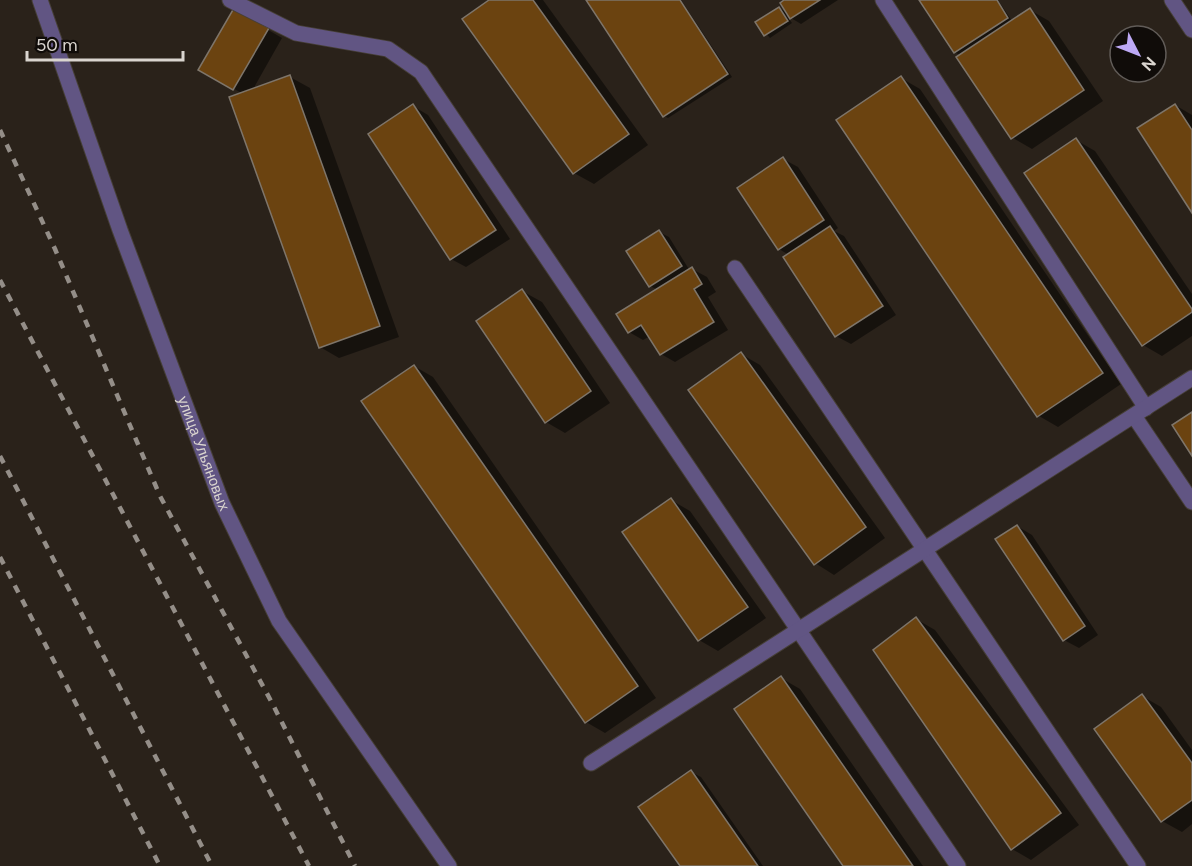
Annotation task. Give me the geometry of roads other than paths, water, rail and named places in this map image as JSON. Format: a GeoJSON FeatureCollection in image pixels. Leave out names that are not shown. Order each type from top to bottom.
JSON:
{"type":"FeatureCollection","features":[{"type":"Feature","properties":{"kind":"street","name":"улица Ульяновых"},"geometry":{"type":"LineString","coordinates":[[40,0],[120,230],[222,504],[279,621],[449,866]]}},
{"type":"Feature","properties":{"kind":"street"},"geometry":{"type":"LineString","coordinates":[[230,0],[296,33],[388,50],[422,72],[958,866]]}},
{"type":"Feature","properties":{"kind":"street"},"geometry":{"type":"LineString","coordinates":[[883,0],[1140,412],[1192,502]]}},
{"type":"Feature","properties":{"kind":"street"},"geometry":{"type":"LineString","coordinates":[[1172,0],[1192,30]]}},
{"type":"Feature","properties":{"kind":"street"},"geometry":{"type":"LineString","coordinates":[[735,268],[1138,866]]}},
{"type":"Feature","properties":{"kind":"street"},"geometry":{"type":"LineString","coordinates":[[591,763],[800,632],[1192,378]]}},
{"type":"Feature","properties":{"kind":"railway"},"geometry":{"type":"LineString","coordinates":[[0,130],[55,249],[160,496],[271,701],[355,866]]}},
{"type":"Feature","properties":{"kind":"railway"},"geometry":{"type":"LineString","coordinates":[[0,280],[309,866]]}},
{"type":"Feature","properties":{"kind":"railway"},"geometry":{"type":"LineString","coordinates":[[0,456],[212,866]]}},
{"type":"Feature","properties":{"kind":"railway"},"geometry":{"type":"LineString","coordinates":[[0,557],[160,866]]}}]}
